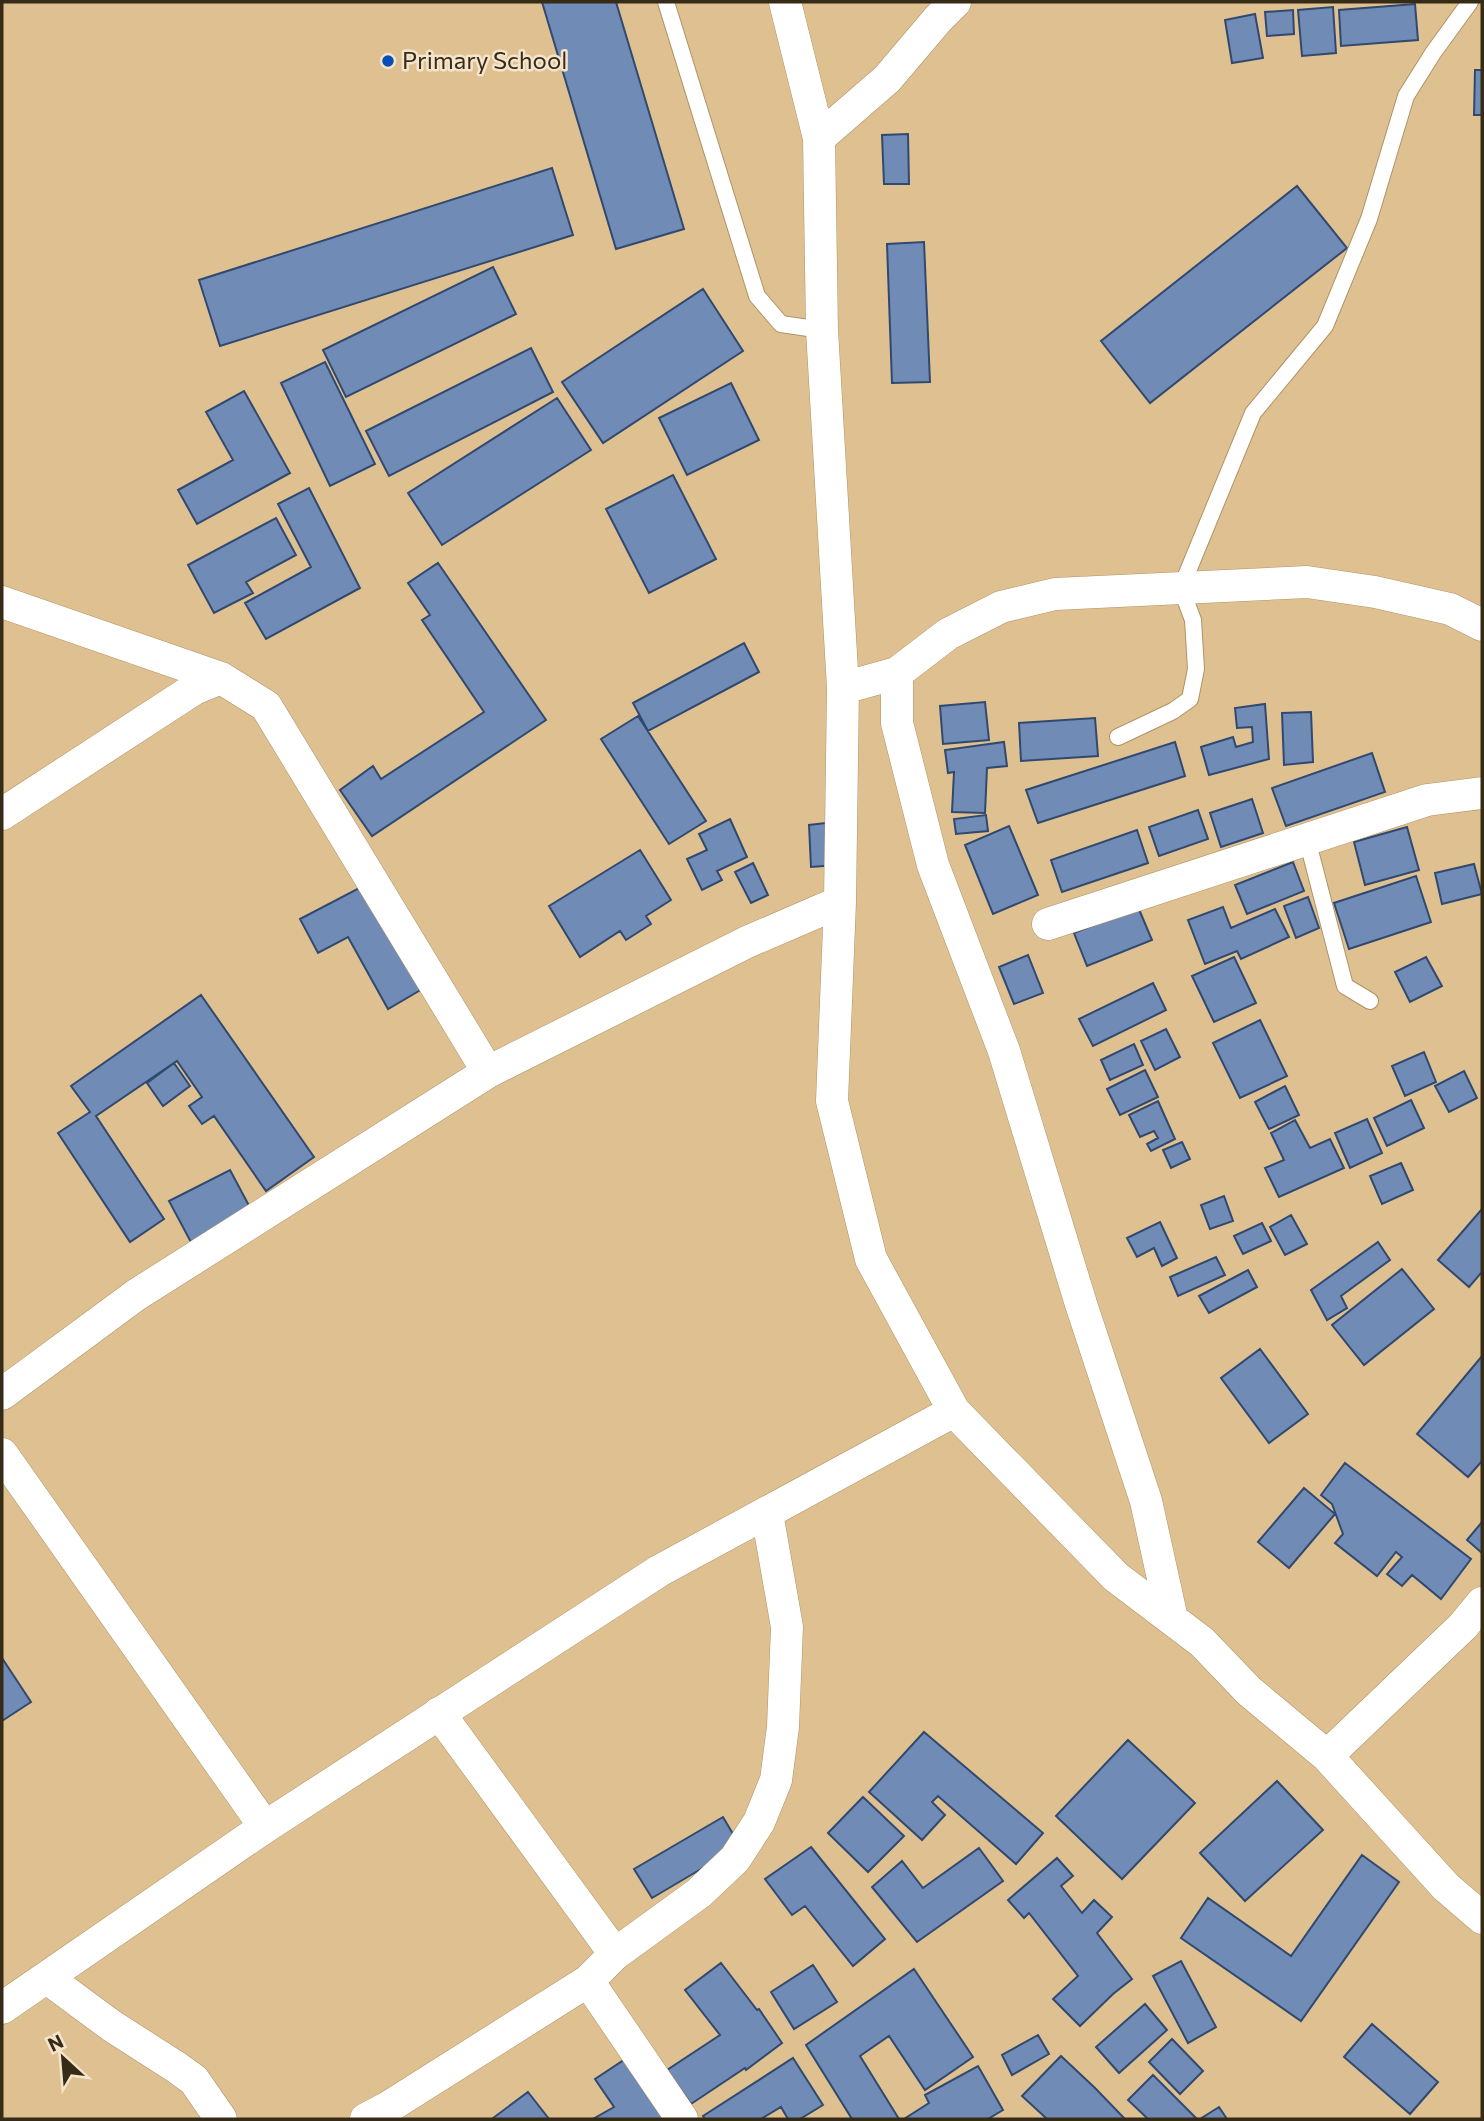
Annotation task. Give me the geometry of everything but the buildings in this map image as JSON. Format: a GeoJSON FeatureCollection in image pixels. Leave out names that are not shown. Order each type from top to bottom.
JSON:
{"type":"FeatureCollection","features":[{"type":"Feature","properties":{"kind":"street"},"geometry":{"type":"LineString","coordinates":[[785,2],[819,138],[822,330],[843,688],[832,1101],[871,1259],[954,1411],[1116,1577],[1202,1642],[1249,1691],[1327,1756],[1446,1887],[1482,1918]]}},
{"type":"Feature","properties":{"kind":"street"},"geometry":{"type":"LineString","coordinates":[[819,138],[887,79],[955,2]]}},
{"type":"Feature","properties":{"kind":"street"},"geometry":{"type":"LineString","coordinates":[[843,688],[897,673],[948,634],[1001,607],[1055,594],[1307,582],[1375,592],[1450,609],[1482,625]]}},
{"type":"Feature","properties":{"kind":"street"},"geometry":{"type":"LineString","coordinates":[[2,601],[221,678],[266,706],[488,1072]]}},
{"type":"Feature","properties":{"kind":"street"},"geometry":{"type":"LineString","coordinates":[[897,673],[897,723],[933,865],[1004,1051],[1077,1290],[1146,1501],[1172,1619]]}},
{"type":"Feature","properties":{"kind":"street"},"geometry":{"type":"LineString","coordinates":[[2,814],[194,689],[221,678]]}},
{"type":"Feature","properties":{"kind":"street"},"geometry":{"type":"LineString","coordinates":[[1048,924],[1427,800],[1482,793]]}},
{"type":"Feature","properties":{"kind":"street"},"geometry":{"type":"LineString","coordinates":[[2,1394],[136,1295],[488,1072],[747,942],[839,902]]}},
{"type":"Feature","properties":{"kind":"street"},"geometry":{"type":"LineString","coordinates":[[2,2008],[265,1826],[659,1571],[954,1411]]}},
{"type":"Feature","properties":{"kind":"street"},"geometry":{"type":"LineString","coordinates":[[2,1454],[265,1826]]}},
{"type":"Feature","properties":{"kind":"street"},"geometry":{"type":"LineString","coordinates":[[366,2119],[588,1981],[615,1954],[699,1893],[735,1859],[759,1822],[776,1780],[783,1727],[787,1627],[767,1513]]}},
{"type":"Feature","properties":{"kind":"street"},"geometry":{"type":"LineString","coordinates":[[1327,1756],[1463,1626],[1482,1603]]}},
{"type":"Feature","properties":{"kind":"street"},"geometry":{"type":"LineString","coordinates":[[439,1713],[615,1954]]}},
{"type":"Feature","properties":{"kind":"street"},"geometry":{"type":"LineString","coordinates":[[47,1978],[112,2026],[194,2080],[221,2119]]}},
{"type":"Feature","properties":{"kind":"street"},"geometry":{"type":"LineString","coordinates":[[588,1981],[682,2119]]}},
{"type":"Feature","properties":{"kind":"lane"},"geometry":{"type":"LineString","coordinates":[[666,2],[757,296],[781,324],[822,330]]}},
{"type":"Feature","properties":{"kind":"lane"},"geometry":{"type":"LineString","coordinates":[[1118,737],[1173,711],[1189,699],[1196,669],[1193,620],[1181,588],[1253,413],[1325,326],[1369,219],[1406,96],[1470,2]]}},
{"type":"Feature","properties":{"kind":"lane"},"geometry":{"type":"LineString","coordinates":[[1307,839],[1345,986],[1370,1001]]}},
{"type":"Feature","properties":{"kind":"place","name":"Primary School"},"geometry":{"type":"Point","coordinates":[388,61]}}]}
